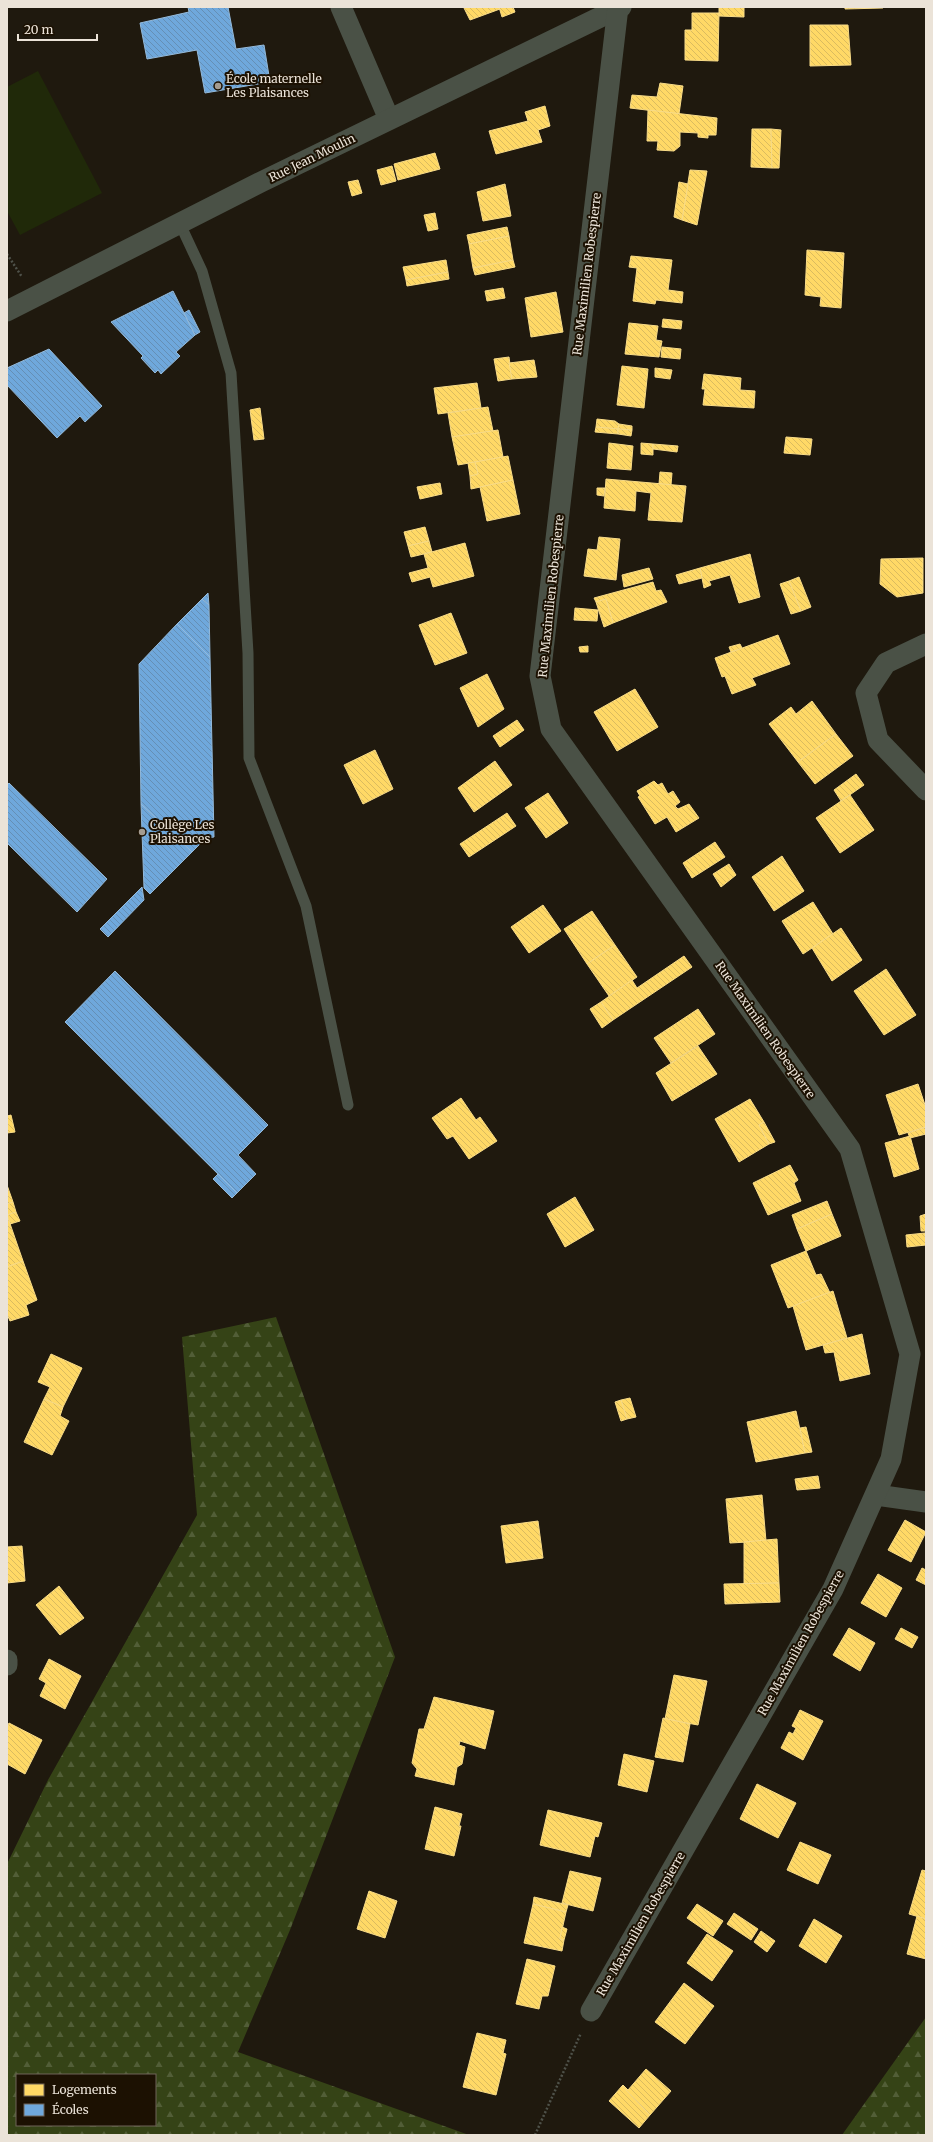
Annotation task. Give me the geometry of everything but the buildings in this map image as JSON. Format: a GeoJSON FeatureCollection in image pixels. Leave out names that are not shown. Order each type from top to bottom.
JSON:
{"type":"FeatureCollection","features":[{"type":"Feature","properties":{"kind":"street"},"geometry":{"type":"LineString","coordinates":[[341,7],[389,119]]}},
{"type":"Feature","properties":{"kind":"street","name":"Rue Jean Moulin"},"geometry":{"type":"LineString","coordinates":[[7,311],[389,119],[619,7]]}},
{"type":"Feature","properties":{"kind":"street","name":"Rue Maximilien Robespierre"},"geometry":{"type":"LineString","coordinates":[[591,2011],[833,1589],[891,1459],[910,1354],[850,1149],[551,729],[540,676],[619,7]]}},
{"type":"Feature","properties":{"kind":"street"},"geometry":{"type":"LineString","coordinates":[[926,644],[886,663],[866,693],[878,740],[926,790]]}},
{"type":"Feature","properties":{"kind":"street"},"geometry":{"type":"LineString","coordinates":[[876,1495],[926,1502]]}},
{"type":"Feature","properties":{"kind":"street"},"geometry":{"type":"LineString","coordinates":[[7,1660],[7,1665]]}},
{"type":"Feature","properties":{"kind":"lane"},"geometry":{"type":"LineString","coordinates":[[180,224],[202,271],[231,373],[248,653],[249,758],[306,906],[348,1105]]}},
{"type":"Feature","properties":{"kind":"path"},"geometry":{"type":"LineString","coordinates":[[535,2135],[591,2011]]}},
{"type":"Feature","properties":{"kind":"green space"},"geometry":{"type":"Polygon","coordinates":[[[38,71],[102,193],[20,235],[7,211],[7,87],[38,71]]]}},
{"type":"Feature","properties":{"kind":"green space"},"geometry":{"type":"Polygon","coordinates":[[[276,1317],[395,1657],[290,1930],[238,2052],[469,2135],[7,2135],[7,1864],[48,1780],[197,1515],[182,1337],[276,1317]]]}},
{"type":"Feature","properties":{"kind":"green space"},"geometry":{"type":"Polygon","coordinates":[[[926,2017],[926,2135],[842,2135],[926,2017]]]}},
{"type":"Feature","properties":{"kind":"place","name":"École maternelle Les Plaisances"},"geometry":{"type":"Point","coordinates":[218,86]}},
{"type":"Feature","properties":{"kind":"place","name":"Collège Les Plaisances"},"geometry":{"type":"Point","coordinates":[142,832]}}]}
